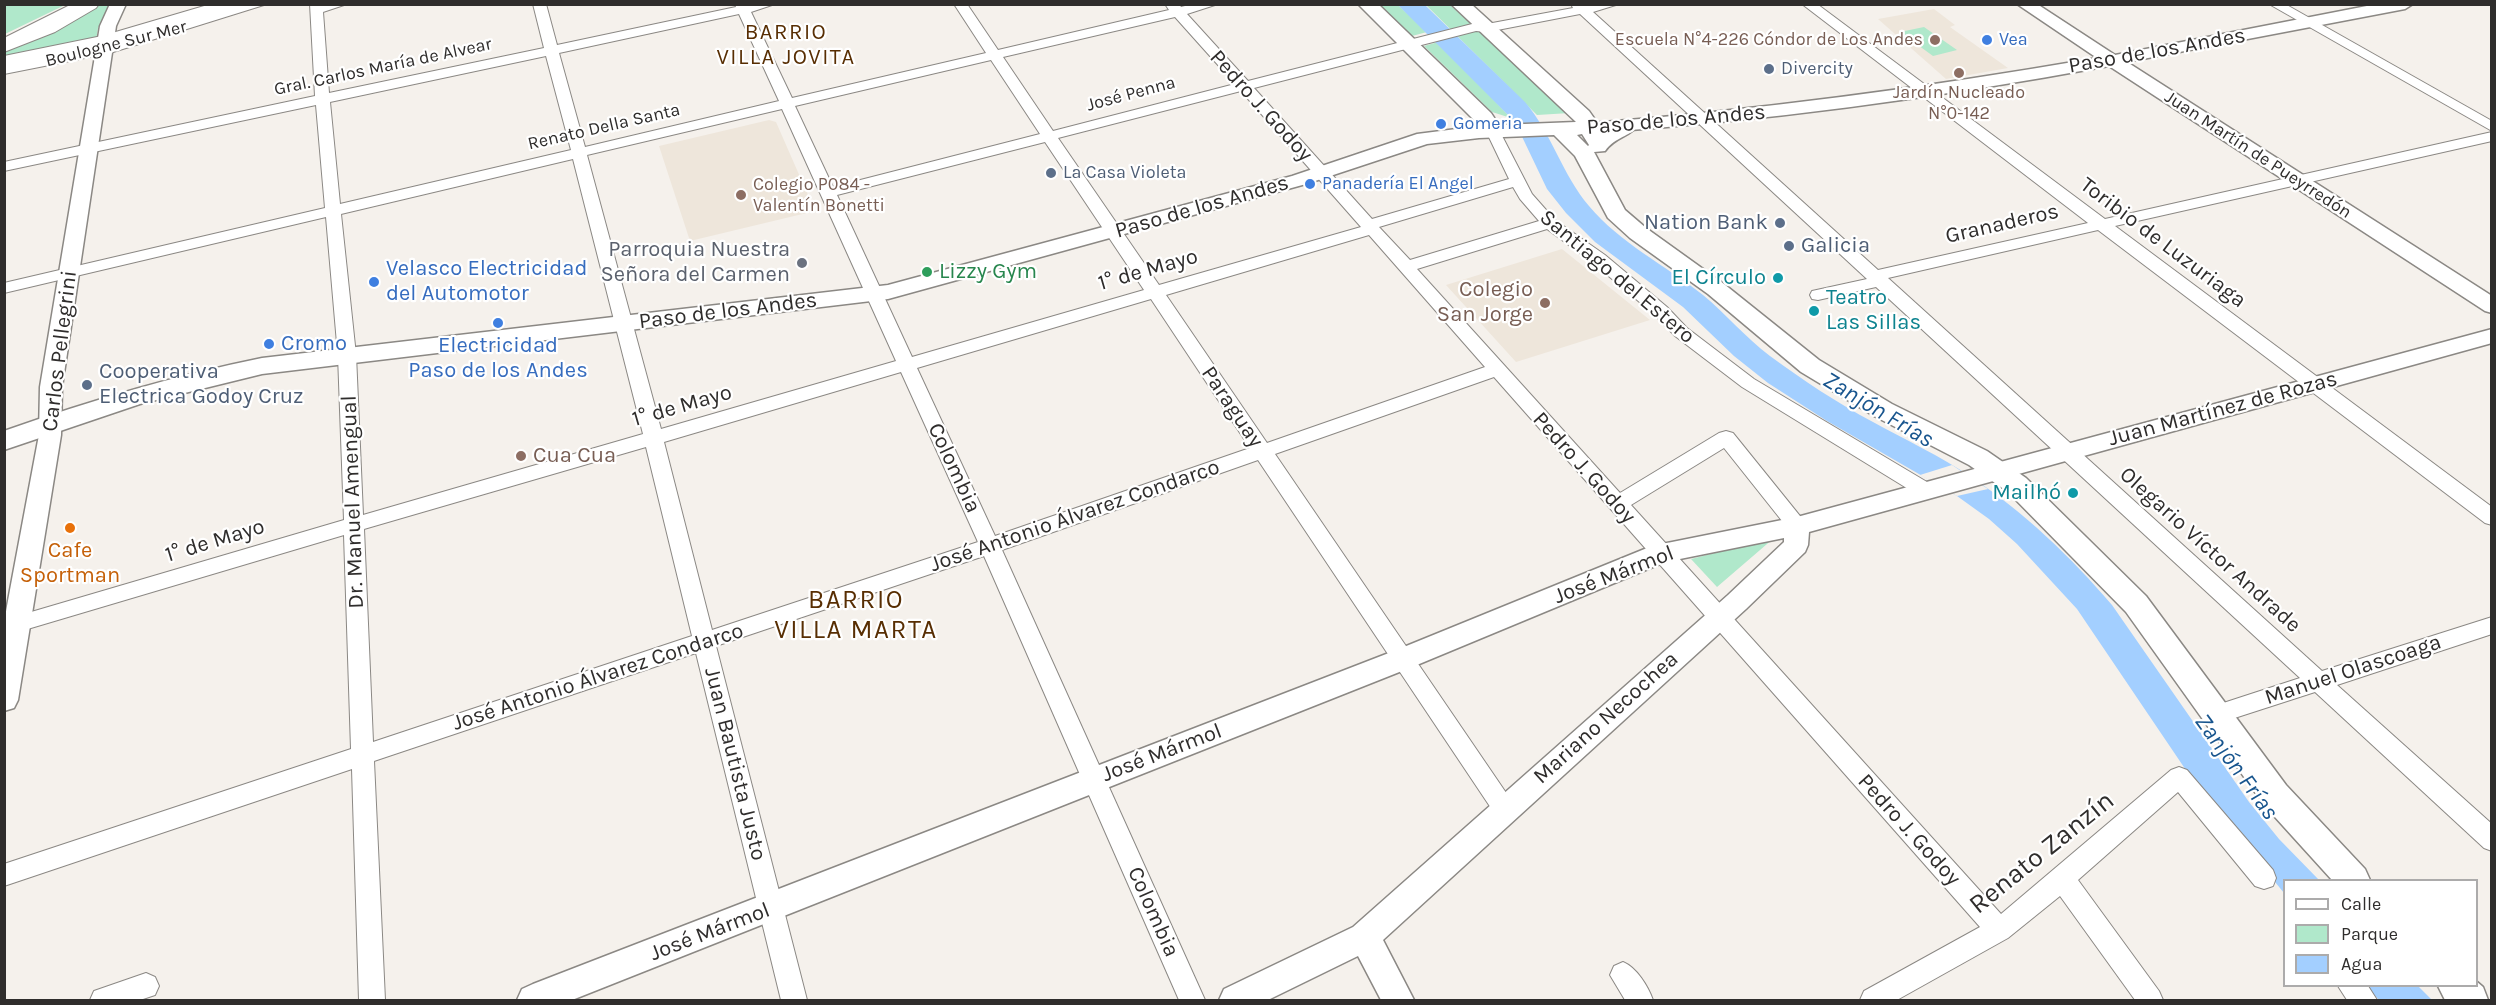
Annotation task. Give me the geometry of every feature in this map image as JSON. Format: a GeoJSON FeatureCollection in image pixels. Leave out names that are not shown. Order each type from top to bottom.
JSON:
{"type":"FeatureCollection","features":[{"type":"Feature","properties":{"kind":"highway"},"geometry":{"type":"LineString","coordinates":[[4,46],[38,32],[89,4]]}},
{"type":"Feature","properties":{"kind":"highway","name":"Boulogne Sur Mer"},"geometry":{"type":"LineString","coordinates":[[4,63],[106,46],[236,4]]}},
{"type":"Feature","properties":{"kind":"main road","name":"Santiago del Estero"},"geometry":{"type":"LineString","coordinates":[[1367,4],[1484,117],[1493,131]]}},
{"type":"Feature","properties":{"kind":"main road"},"geometry":{"type":"LineString","coordinates":[[1460,4],[1576,110],[1594,138],[1599,180]]}},
{"type":"Feature","properties":{"kind":"main road"},"geometry":{"type":"LineString","coordinates":[[1594,138],[1606,136],[1627,126]]}},
{"type":"Feature","properties":{"kind":"main road"},"geometry":{"type":"LineString","coordinates":[[1553,130],[1584,153],[1612,207],[1629,226],[1716,289],[1810,366],[1883,410],[1978,458],[1958,481]]}},
{"type":"Feature","properties":{"kind":"main road","name":"Paso de los Andes"},"geometry":{"type":"LineString","coordinates":[[4,441],[50,424],[236,371],[347,355],[900,290],[1321,172],[1424,138],[1493,131],[1553,130],[1594,138]]}},
{"type":"Feature","properties":{"kind":"main road"},"geometry":{"type":"LineString","coordinates":[[1958,481],[2017,485],[2136,604],[2275,795],[2352,879]]}},
{"type":"Feature","properties":{"kind":"main road"},"geometry":{"type":"LineString","coordinates":[[2457,987],[2470,1000]]}},
{"type":"Feature","properties":{"kind":"street","name":"Carlos Pellegrini"},"geometry":{"type":"LineString","coordinates":[[4,700],[11,627],[50,424],[51,387],[108,26],[118,4]]}},
{"type":"Feature","properties":{"kind":"street","name":"Boulogne Sur Mer"},"geometry":{"type":"LineString","coordinates":[[4,70],[106,46],[261,4]]}},
{"type":"Feature","properties":{"kind":"street"},"geometry":{"type":"LineString","coordinates":[[316,7],[341,4]]}},
{"type":"Feature","properties":{"kind":"street","name":"Juan Bautista Justo"},"geometry":{"type":"LineString","coordinates":[[539,4],[654,439],[794,1000]]}},
{"type":"Feature","properties":{"kind":"street","name":"Gral. Carlos María de Alvear"},"geometry":{"type":"LineString","coordinates":[[4,167],[552,51],[742,7],[769,4]]}},
{"type":"Feature","properties":{"kind":"street","name":"Paraguay"},"geometry":{"type":"LineString","coordinates":[[960,4],[1505,810]]}},
{"type":"Feature","properties":{"kind":"street","name":"Renato Della Santa"},"geometry":{"type":"LineString","coordinates":[[4,288],[994,56],[1175,8],[1212,4]]}},
{"type":"Feature","properties":{"kind":"street","name":"José Penna"},"geometry":{"type":"LineString","coordinates":[[828,193],[1476,27],[1486,28],[1580,7],[1613,4]]}},
{"type":"Feature","properties":{"kind":"street","name":"Toribio de Luzuriaga"},"geometry":{"type":"LineString","coordinates":[[1808,4],[2492,518]]}},
{"type":"Feature","properties":{"kind":"street","name":"Juan Martín de Pueyrredón"},"geometry":{"type":"LineString","coordinates":[[2025,4],[2492,306]]}},
{"type":"Feature","properties":{"kind":"street"},"geometry":{"type":"LineString","coordinates":[[2275,4],[2492,127]]}},
{"type":"Feature","properties":{"kind":"street","name":"Paso de los Andes"},"geometry":{"type":"LineString","coordinates":[[1627,126],[1704,120],[1926,93],[2405,4]]}},
{"type":"Feature","properties":{"kind":"street","name":"Dr. Manuel Amengual"},"geometry":{"type":"LineString","coordinates":[[316,7],[347,355],[372,1000]]}},
{"type":"Feature","properties":{"kind":"street","name":"Colombia"},"geometry":{"type":"LineString","coordinates":[[742,7],[990,546],[1192,1000]]}},
{"type":"Feature","properties":{"kind":"street","name":"Olegario Víctor Andrade"},"geometry":{"type":"LineString","coordinates":[[1580,7],[2492,840]]}},
{"type":"Feature","properties":{"kind":"street","name":"Pedro J. Godoy"},"geometry":{"type":"LineString","coordinates":[[1175,8],[1496,370],[2000,930]]}},
{"type":"Feature","properties":{"kind":"street","name":"Santiago del Estero"},"geometry":{"type":"LineString","coordinates":[[1493,131],[1517,181],[1535,210],[1549,223],[1599,259],[1661,311],[1681,332],[1748,383],[1958,481]]}},
{"type":"Feature","properties":{"kind":"street","name":"Granaderos"},"geometry":{"type":"LineString","coordinates":[[1818,295],[1877,278],[2100,225],[2492,136]]}},
{"type":"Feature","properties":{"kind":"street","name":"1° de Mayo"},"geometry":{"type":"LineString","coordinates":[[11,627],[353,525],[1154,293],[1517,181]]}},
{"type":"Feature","properties":{"kind":"street"},"geometry":{"type":"LineString","coordinates":[[1405,267],[1549,223]]}},
{"type":"Feature","properties":{"kind":"street","name":"Juan Martínez de Rozas"},"geometry":{"type":"LineString","coordinates":[[1958,481],[2492,336]]}},
{"type":"Feature","properties":{"kind":"street","name":"José Antonio Álvarez Condarco"},"geometry":{"type":"LineString","coordinates":[[4,875],[990,546],[1496,370]]}},
{"type":"Feature","properties":{"kind":"street"},"geometry":{"type":"LineString","coordinates":[[1617,504],[1726,438],[1797,526],[1958,481]]}},
{"type":"Feature","properties":{"kind":"street","name":"José Mármol"},"geometry":{"type":"LineString","coordinates":[[533,1000],[771,909],[1094,779],[1403,659],[1661,553],[1797,526]]}},
{"type":"Feature","properties":{"kind":"street","name":"Mariano Necochea"},"geometry":{"type":"LineString","coordinates":[[1250,996],[1364,938],[1796,545],[1797,526]]}},
{"type":"Feature","properties":{"kind":"street","name":"Manuel Olascoaga"},"geometry":{"type":"LineString","coordinates":[[2216,715],[2316,680],[2492,626]]}},
{"type":"Feature","properties":{"kind":"street","name":"Renato Zanzín"},"geometry":{"type":"LineString","coordinates":[[1873,1000],[2000,930],[2063,880],[2179,777],[2264,878]]}},
{"type":"Feature","properties":{"kind":"street"},"geometry":{"type":"LineString","coordinates":[[2063,880],[2150,1000]]}},
{"type":"Feature","properties":{"kind":"street"},"geometry":{"type":"LineString","coordinates":[[1364,938],[1398,1000]]}},
{"type":"Feature","properties":{"kind":"street"},"geometry":{"type":"LineString","coordinates":[[1623,975],[1640,1000]]}},
{"type":"Feature","properties":{"kind":"street"},"geometry":{"type":"LineString","coordinates":[[103,1000],[146,986]]}},
{"type":"Feature","properties":{"kind":"street"},"geometry":{"type":"LineString","coordinates":[[2352,987],[2364,1000]]}},
{"type":"Feature","properties":{"kind":"shaded area","name":"Escuela N°4-226 Cóndor de Los Andes"},"geometry":{"type":"Polygon","coordinates":[[[1934,9],[1955,25],[1950,27],[2008,68],[1946,79],[1878,19],[1934,9]]]}},
{"type":"Feature","properties":{"kind":"shaded area","name":"Colegio P084 - Valentín Bonetti"},"geometry":{"type":"Polygon","coordinates":[[[769,120],[776,122],[815,211],[690,241],[659,146],[769,120]]]}},
{"type":"Feature","properties":{"kind":"shaded area","name":"Colegio San Jorge"},"geometry":{"type":"Polygon","coordinates":[[[1562,249],[1650,320],[1516,362],[1446,285],[1562,249]]]}},
{"type":"Feature","properties":{"kind":"green space"},"geometry":{"type":"Polygon","coordinates":[[[5,4],[65,5],[5,34],[5,4]]]}},
{"type":"Feature","properties":{"kind":"green space"},"geometry":{"type":"Polygon","coordinates":[[[95,5],[113,5],[98,28],[96,41],[5,60],[5,48],[95,5]]]}},
{"type":"Feature","properties":{"kind":"green space"},"geometry":{"type":"Polygon","coordinates":[[[1379,5],[1398,5],[1427,32],[1412,36],[1379,5]]]}},
{"type":"Feature","properties":{"kind":"green space"},"geometry":{"type":"Polygon","coordinates":[[[1426,5],[1450,5],[1570,113],[1537,115],[1426,5]]]}},
{"type":"Feature","properties":{"kind":"green space"},"geometry":{"type":"Polygon","coordinates":[[[1924,27],[1957,50],[1933,56],[1900,32],[1924,27]]]}},
{"type":"Feature","properties":{"kind":"green space"},"geometry":{"type":"Polygon","coordinates":[[[1438,42],[1511,118],[1492,112],[1424,46],[1438,42]]]}},
{"type":"Feature","properties":{"kind":"green space"},"geometry":{"type":"Polygon","coordinates":[[[1774,538],[1717,587],[1691,559],[1774,538]]]}},
{"type":"Feature","properties":{"kind":"water"},"geometry":{"type":"Polygon","coordinates":[[[1398,5],[1425,5],[1525,102],[1543,127],[1580,194],[1601,219],[1615,231],[1703,295],[1753,342],[1782,365],[1846,407],[1959,469],[2010,505],[2046,536],[2112,605],[2249,802],[2279,839],[2318,879],[2283,879],[2283,892],[2196,785],[2077,609],[2017,544],[1989,519],[1957,496],[1827,421],[1768,383],[1734,356],[1683,307],[1595,242],[1566,213],[1547,189],[1515,122],[1398,5]]]}},
{"type":"Feature","properties":{"kind":"water"},"geometry":{"type":"Polygon","coordinates":[[[2367,987],[2419,987],[2432,1000],[2379,1000],[2367,987]]]}},
{"type":"Feature","properties":{"kind":"pier"},"geometry":{"type":"Polygon","coordinates":[[[1952,465],[1988,489],[1957,496],[1920,475],[1952,465]]]}},
{"type":"Feature","properties":{"kind":"place","name":"Escuela N°4-226 Cóndor de Los Andes"},"geometry":{"type":"Point","coordinates":[1935,40]}},
{"type":"Feature","properties":{"kind":"place","name":"Vea"},"geometry":{"type":"Point","coordinates":[1987,40]}},
{"type":"Feature","properties":{"kind":"place","name":"Divercity"},"geometry":{"type":"Point","coordinates":[1769,69]}},
{"type":"Feature","properties":{"kind":"place","name":"Jardín Nucleado N°0-142"},"geometry":{"type":"Point","coordinates":[1959,73]}},
{"type":"Feature","properties":{"kind":"place","name":"Gomeria"},"geometry":{"type":"Point","coordinates":[1441,124]}},
{"type":"Feature","properties":{"kind":"place","name":"La Casa Violeta"},"geometry":{"type":"Point","coordinates":[1051,173]}},
{"type":"Feature","properties":{"kind":"place","name":"Panadería El Angel"},"geometry":{"type":"Point","coordinates":[1310,184]}},
{"type":"Feature","properties":{"kind":"place","name":"Colegio P084 - Valentín Bonetti"},"geometry":{"type":"Point","coordinates":[741,195]}},
{"type":"Feature","properties":{"kind":"place","name":"Nation Bank"},"geometry":{"type":"Point","coordinates":[1780,223]}},
{"type":"Feature","properties":{"kind":"place","name":"Galicia"},"geometry":{"type":"Point","coordinates":[1789,246]}},
{"type":"Feature","properties":{"kind":"place","name":"Parroquia Nuestra Señora del Carmen"},"geometry":{"type":"Point","coordinates":[802,263]}},
{"type":"Feature","properties":{"kind":"place","name":"Lizzy Gym"},"geometry":{"type":"Point","coordinates":[927,272]}},
{"type":"Feature","properties":{"kind":"place","name":"El Círculo"},"geometry":{"type":"Point","coordinates":[1778,278]}},
{"type":"Feature","properties":{"kind":"place","name":"Velasco Electricidad del Automotor"},"geometry":{"type":"Point","coordinates":[374,282]}},
{"type":"Feature","properties":{"kind":"place","name":"Colegio San Jorge"},"geometry":{"type":"Point","coordinates":[1545,303]}},
{"type":"Feature","properties":{"kind":"place","name":"Teatro Las Sillas"},"geometry":{"type":"Point","coordinates":[1814,311]}},
{"type":"Feature","properties":{"kind":"place","name":"Electricidad Paso de los Andes"},"geometry":{"type":"Point","coordinates":[498,323]}},
{"type":"Feature","properties":{"kind":"place","name":"Cromo"},"geometry":{"type":"Point","coordinates":[269,344]}},
{"type":"Feature","properties":{"kind":"place","name":"Cooperativa Electrica Godoy Cruz"},"geometry":{"type":"Point","coordinates":[87,385]}},
{"type":"Feature","properties":{"kind":"place","name":"Cua Cua"},"geometry":{"type":"Point","coordinates":[521,456]}},
{"type":"Feature","properties":{"kind":"place","name":"Mailhó"},"geometry":{"type":"Point","coordinates":[2073,493]}},
{"type":"Feature","properties":{"kind":"place","name":"Cafe Sportman"},"geometry":{"type":"Point","coordinates":[70,528]}},
{"type":"Feature","properties":{"kind":"district","name":"BARRIO VILLA JOVITA"},"geometry":{"type":"Point","coordinates":[786,46]}},
{"type":"Feature","properties":{"kind":"district","name":"BARRIO VILLA MARTA"},"geometry":{"type":"Point","coordinates":[856,616]}},
{"type":"Feature","properties":{"kind":"water label","name":"Zanjón Frías"},"geometry":{"type":"Point","coordinates":[1878,410]}},
{"type":"Feature","properties":{"kind":"water label","name":"Zanjón Frías"},"geometry":{"type":"Point","coordinates":[2236,767]}}]}
